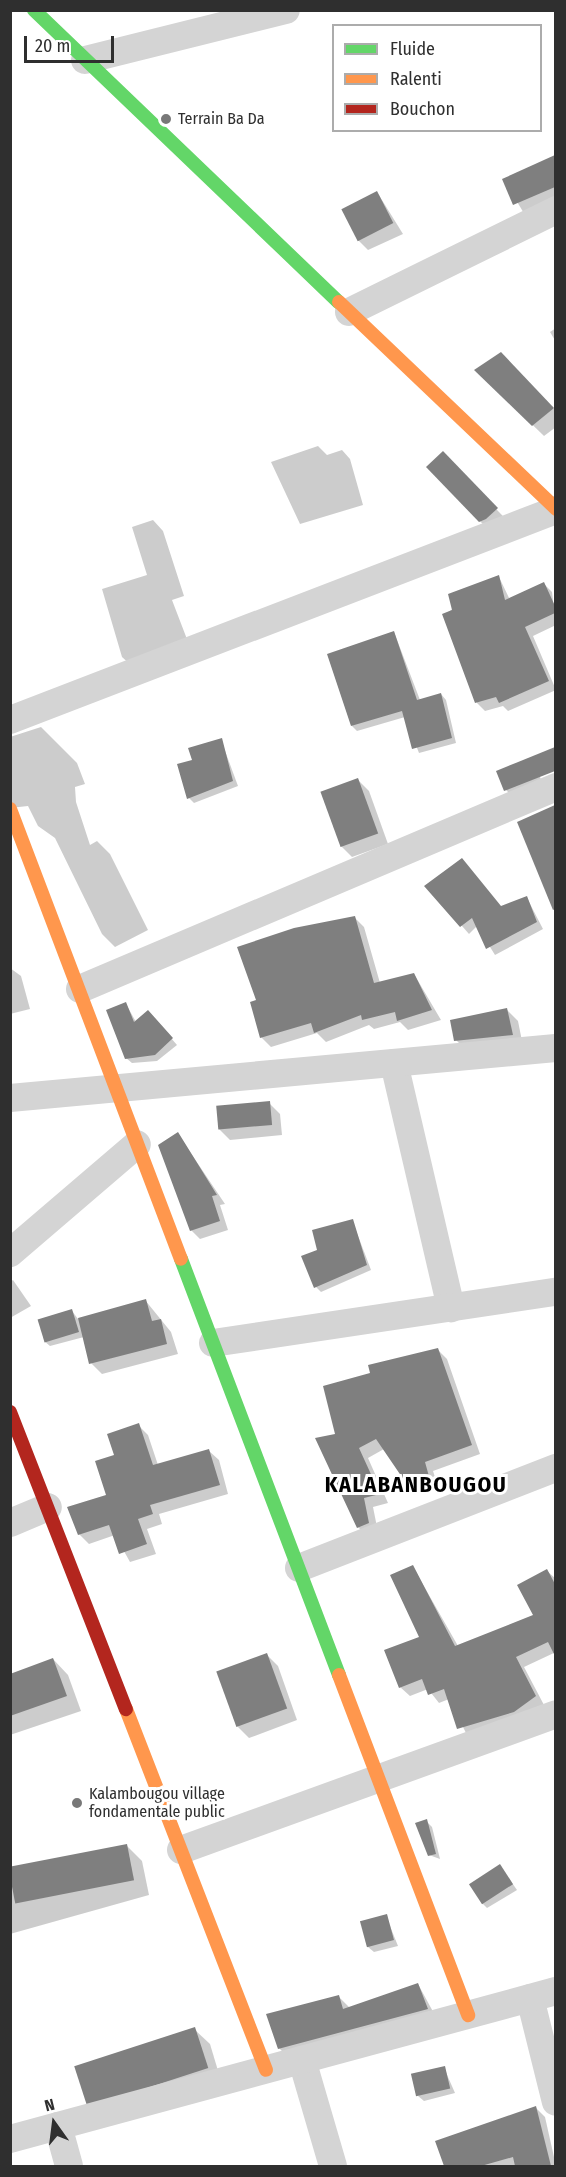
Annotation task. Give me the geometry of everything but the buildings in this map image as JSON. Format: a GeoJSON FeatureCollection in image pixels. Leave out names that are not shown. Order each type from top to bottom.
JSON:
{"type":"FeatureCollection","features":[{"type":"Feature","properties":{"kind":"street"},"geometry":{"type":"LineString","coordinates":[[10,720],[555,509],[34,10]]}},
{"type":"Feature","properties":{"kind":"street"},"geometry":{"type":"LineString","coordinates":[[85,60],[286,10]]}},
{"type":"Feature","properties":{"kind":"street"},"geometry":{"type":"LineString","coordinates":[[349,312],[555,210]]}},
{"type":"Feature","properties":{"kind":"street"},"geometry":{"type":"LineString","coordinates":[[80,989],[555,787]]}},
{"type":"Feature","properties":{"kind":"street"},"geometry":{"type":"LineString","coordinates":[[10,809],[118,1088],[137,1144],[468,2015]]}},
{"type":"Feature","properties":{"kind":"street"},"geometry":{"type":"LineString","coordinates":[[10,1098],[555,1048]]}},
{"type":"Feature","properties":{"kind":"street"},"geometry":{"type":"LineString","coordinates":[[394,1063],[452,1308]]}},
{"type":"Feature","properties":{"kind":"street"},"geometry":{"type":"LineString","coordinates":[[10,1253],[137,1144]]}},
{"type":"Feature","properties":{"kind":"street"},"geometry":{"type":"LineString","coordinates":[[213,1343],[555,1292]]}},
{"type":"Feature","properties":{"kind":"street"},"geometry":{"type":"LineString","coordinates":[[10,1412],[266,2070]]}},
{"type":"Feature","properties":{"kind":"street"},"geometry":{"type":"LineString","coordinates":[[299,1568],[555,1468]]}},
{"type":"Feature","properties":{"kind":"street"},"geometry":{"type":"LineString","coordinates":[[10,1523],[48,1507]]}},
{"type":"Feature","properties":{"kind":"street"},"geometry":{"type":"LineString","coordinates":[[181,1850],[555,1714]]}},
{"type":"Feature","properties":{"kind":"street"},"geometry":{"type":"LineString","coordinates":[[10,2139],[543,1994],[555,2102]]}},
{"type":"Feature","properties":{"kind":"street"},"geometry":{"type":"LineString","coordinates":[[302,2060],[333,2166]]}},
{"type":"Feature","properties":{"kind":"street"},"geometry":{"type":"LineString","coordinates":[[58,2126],[69,2166]]}},
{"type":"Feature","properties":{"kind":"traffic: fast"},"geometry":{"type":"LineString","coordinates":[[34,10],[339,302]]}},
{"type":"Feature","properties":{"kind":"traffic: fast"},"geometry":{"type":"LineString","coordinates":[[181,1259],[339,1675]]}},
{"type":"Feature","properties":{"kind":"traffic: slow"},"geometry":{"type":"LineString","coordinates":[[339,302],[556,509]]}},
{"type":"Feature","properties":{"kind":"traffic: slow"},"geometry":{"type":"LineString","coordinates":[[10,809],[181,1259]]}},
{"type":"Feature","properties":{"kind":"traffic: slow"},"geometry":{"type":"LineString","coordinates":[[339,1675],[468,2015]]}},
{"type":"Feature","properties":{"kind":"traffic: slow"},"geometry":{"type":"LineString","coordinates":[[126,1709],[266,2070]]}},
{"type":"Feature","properties":{"kind":"traffic: jam"},"geometry":{"type":"LineString","coordinates":[[10,1412],[126,1709]]}},
{"type":"Feature","properties":{"kind":"place","name":"Terrain Ba Da"},"geometry":{"type":"Point","coordinates":[166,119]}},
{"type":"Feature","properties":{"kind":"place","name":"Kalambougou village fondamentale public"},"geometry":{"type":"Point","coordinates":[77,1803]}},
{"type":"Feature","properties":{"kind":"district","name":"KALABANBOUGOU"},"geometry":{"type":"Point","coordinates":[416,1485]}}]}
